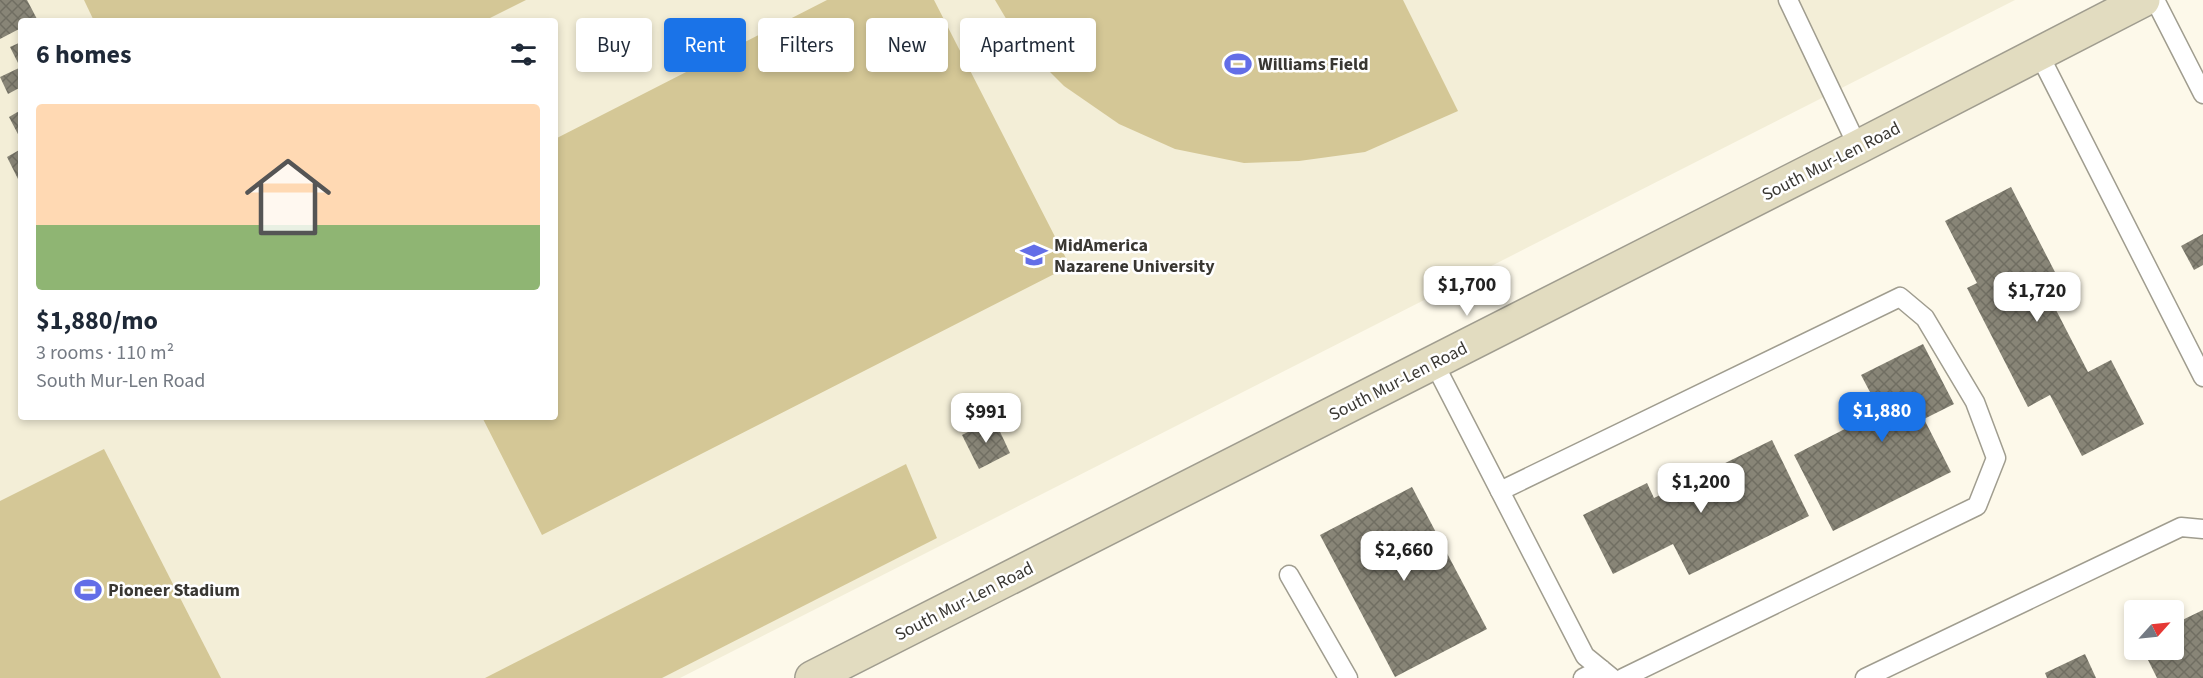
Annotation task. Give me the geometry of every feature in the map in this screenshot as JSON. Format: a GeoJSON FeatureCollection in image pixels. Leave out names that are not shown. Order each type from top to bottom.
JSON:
{"type":"FeatureCollection","features":[{"type":"Feature","properties":{"kind":"main road","name":"South Mur-Len Road"},"geometry":{"type":"LineString","coordinates":[[812,678],[2143,0]]}},
{"type":"Feature","properties":{"kind":"lane"},"geometry":{"type":"LineString","coordinates":[[1788,0],[1858,147]]}},
{"type":"Feature","properties":{"kind":"lane"},"geometry":{"type":"LineString","coordinates":[[2155,0],[2203,94]]}},
{"type":"Feature","properties":{"kind":"lane"},"geometry":{"type":"LineString","coordinates":[[2039,54],[2203,377]]}},
{"type":"Feature","properties":{"kind":"lane"},"geometry":{"type":"LineString","coordinates":[[1500,491],[1900,297],[1925,318],[1976,402],[1996,459],[1977,506],[1623,678]]}},
{"type":"Feature","properties":{"kind":"lane"},"geometry":{"type":"LineString","coordinates":[[1434,363],[1585,656],[1606,674]]}},
{"type":"Feature","properties":{"kind":"lane"},"geometry":{"type":"LineString","coordinates":[[1865,678],[2181,527],[2203,529]]}},
{"type":"Feature","properties":{"kind":"lane"},"geometry":{"type":"LineString","coordinates":[[1290,575],[1348,678]]}},
{"type":"Feature","properties":{"kind":"lane"},"geometry":{"type":"LineString","coordinates":[[1583,678],[1606,674]]}},
{"type":"Feature","properties":{"kind":"shaded area","name":"MidAmerica Nazarene University"},"geometry":{"type":"Polygon","coordinates":[[[0,0],[2015,0],[680,678],[0,678],[0,0]]]}},
{"type":"Feature","properties":{"kind":"shaded area"},"geometry":{"type":"Polygon","coordinates":[[[84,0],[526,0],[490,18],[93,18],[84,0]]]}},
{"type":"Feature","properties":{"kind":"shaded area"},"geometry":{"type":"Polygon","coordinates":[[[827,0],[934,0],[943,18],[866,18],[866,72],[948,72],[948,27],[960,51],[960,72],[971,72],[1070,266],[542,535],[484,420],[558,420],[558,137],[686,72],[746,72],[746,41],[758,35],[758,72],[854,72],[854,18],[792,18],[827,0]]]}},
{"type":"Feature","properties":{"kind":"shaded area","name":"Williams Field"},"geometry":{"type":"Polygon","coordinates":[[[995,0],[1403,0],[1458,111],[1365,152],[1299,161],[1244,163],[1175,149],[1119,124],[1064,86],[1050,72],[1096,72],[1096,18],[1006,18],[995,0]]]}},
{"type":"Feature","properties":{"kind":"shaded area","name":"Pioneer Stadium"},"geometry":{"type":"Polygon","coordinates":[[[104,449],[221,678],[0,678],[0,501],[104,449]]]}},
{"type":"Feature","properties":{"kind":"shaded area"},"geometry":{"type":"Polygon","coordinates":[[[906,464],[937,538],[662,678],[485,678],[906,464]]]}},
{"type":"Feature","properties":{"kind":"building"},"geometry":{"type":"Polygon","coordinates":[[[0,0],[27,0],[36,18],[18,18],[18,30],[0,39],[0,0]]]}},
{"type":"Feature","properties":{"kind":"building"},"geometry":{"type":"Polygon","coordinates":[[[18,43],[18,63],[10,47],[18,43]]]}},
{"type":"Feature","properties":{"kind":"building"},"geometry":{"type":"Polygon","coordinates":[[[18,68],[18,89],[8,94],[0,77],[18,68]]]}},
{"type":"Feature","properties":{"kind":"building"},"geometry":{"type":"Polygon","coordinates":[[[18,112],[18,134],[9,117],[18,112]]]}},
{"type":"Feature","properties":{"kind":"building"},"geometry":{"type":"Polygon","coordinates":[[[18,151],[18,179],[7,157],[18,151]]]}},
{"type":"Feature","properties":{"kind":"building"},"geometry":{"type":"Polygon","coordinates":[[[2011,187],[2071,303],[2056,310],[2088,372],[2111,360],[2144,424],[2082,456],[2050,395],[2028,407],[1967,288],[1977,283],[1945,221],[2011,187]]]}},
{"type":"Feature","properties":{"kind":"building"},"geometry":{"type":"Polygon","coordinates":[[[2203,234],[2203,265],[2194,270],[2181,246],[2203,234]]]}},
{"type":"Feature","properties":{"kind":"building"},"geometry":{"type":"Polygon","coordinates":[[[1923,344],[1954,404],[1924,419],[1951,472],[1833,531],[1794,455],[1880,411],[1861,375],[1923,344]]]}},
{"type":"Feature","properties":{"kind":"building"},"geometry":{"type":"Polygon","coordinates":[[[994,419],[1010,453],[979,469],[962,435],[994,419]]]}},
{"type":"Feature","properties":{"kind":"building"},"geometry":{"type":"Polygon","coordinates":[[[1772,440],[1809,516],[1689,575],[1673,544],[1613,574],[1583,515],[1647,483],[1654,498],[1772,440]]]}},
{"type":"Feature","properties":{"kind":"building"},"geometry":{"type":"Polygon","coordinates":[[[1412,487],[1487,629],[1395,677],[1320,535],[1412,487]]]}},
{"type":"Feature","properties":{"kind":"building"},"geometry":{"type":"Polygon","coordinates":[[[2203,610],[2203,678],[2157,678],[2148,660],[2184,660],[2184,619],[2203,610]]]}},
{"type":"Feature","properties":{"kind":"building"},"geometry":{"type":"Polygon","coordinates":[[[2085,654],[2096,678],[2047,678],[2045,673],[2085,654]]]}},
{"type":"Feature","properties":{"kind":"place","name":"Williams Field"},"geometry":{"type":"Point","coordinates":[1238,64]}},
{"type":"Feature","properties":{"kind":"place","name":"MidAmerica Nazarene University"},"geometry":{"type":"Point","coordinates":[1034,255]}},
{"type":"Feature","properties":{"kind":"place","name":"Pioneer Stadium"},"geometry":{"type":"Point","coordinates":[88,590]}}]}
